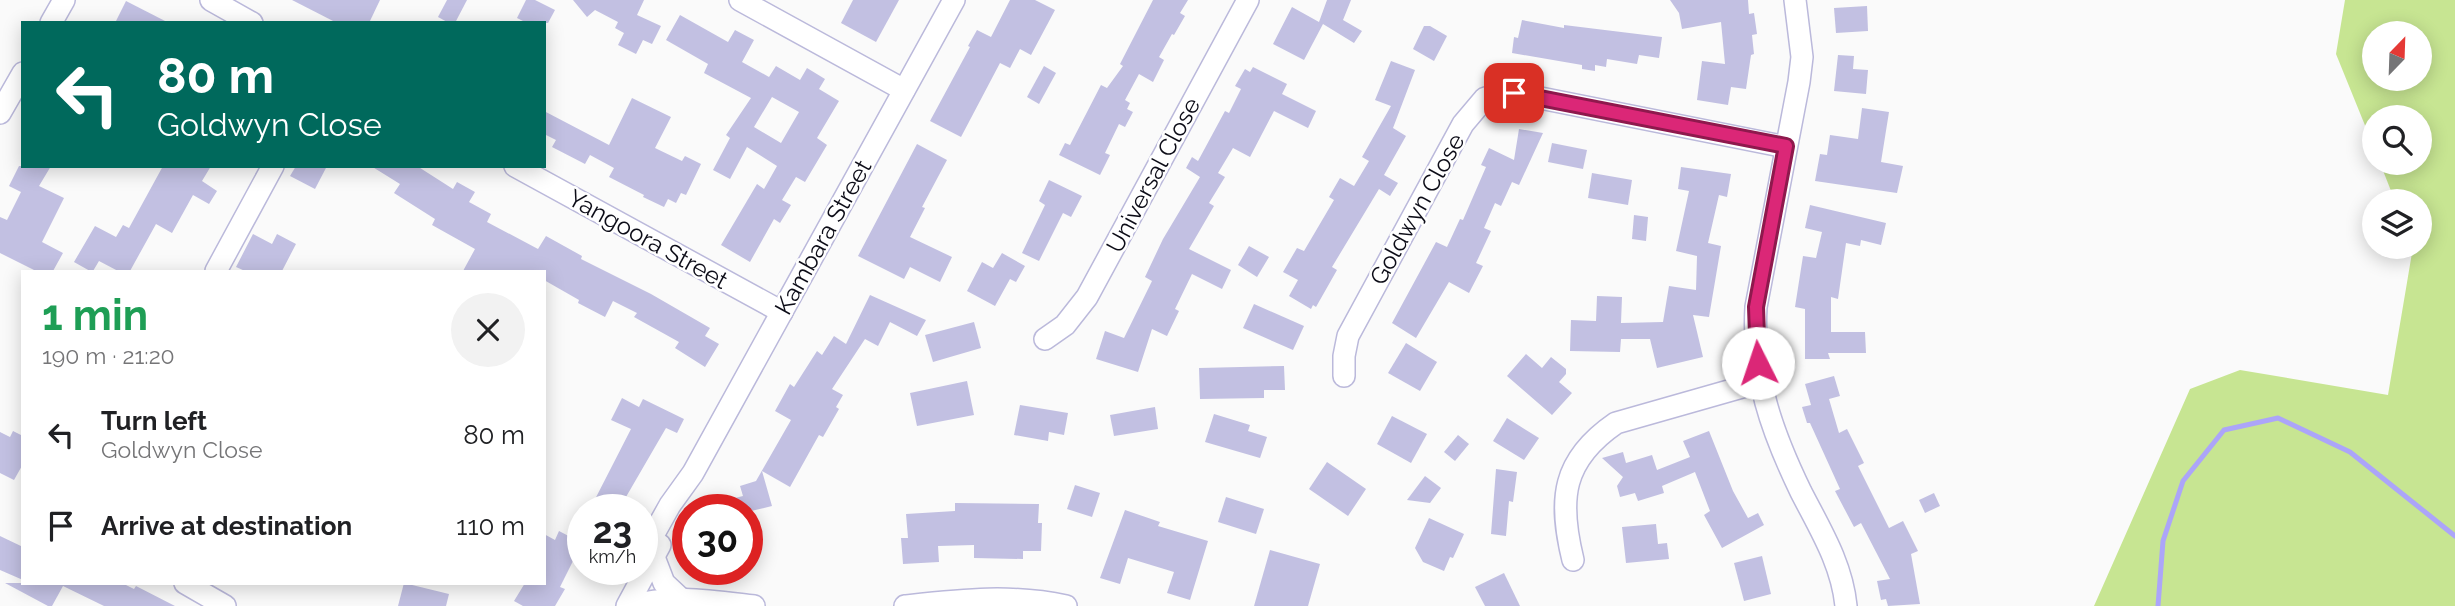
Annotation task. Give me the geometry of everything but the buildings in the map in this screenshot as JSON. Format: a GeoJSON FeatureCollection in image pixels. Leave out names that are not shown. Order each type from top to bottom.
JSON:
{"type":"FeatureCollection","features":[{"type":"Feature","properties":{"kind":"street"},"geometry":{"type":"LineString","coordinates":[[52,21],[64,0]]}},
{"type":"Feature","properties":{"kind":"street"},"geometry":{"type":"LineString","coordinates":[[211,0],[248,21]]}},
{"type":"Feature","properties":{"kind":"street"},"geometry":{"type":"LineString","coordinates":[[740,0],[904,90]]}},
{"type":"Feature","properties":{"kind":"street","name":"Kambara Street"},"geometry":{"type":"LineString","coordinates":[[658,533],[670,505],[692,473],[954,0]]}},
{"type":"Feature","properties":{"kind":"street","name":"Universal Close"},"geometry":{"type":"LineString","coordinates":[[1045,339],[1065,325],[1087,297],[1248,0]]}},
{"type":"Feature","properties":{"kind":"street"},"geometry":{"type":"LineString","coordinates":[[1796,0],[1802,57],[1799,82],[1756,307],[1755,325],[1760,382],[1772,428],[1834,557],[1844,589],[1846,606]]}},
{"type":"Feature","properties":{"kind":"street"},"geometry":{"type":"LineString","coordinates":[[0,113],[21,76]]}},
{"type":"Feature","properties":{"kind":"street","name":"Goldwyn Close"},"geometry":{"type":"LineString","coordinates":[[1344,376],[1348,336],[1463,124],[1485,98],[1514,93],[1786,146]]}},
{"type":"Feature","properties":{"kind":"street"},"geometry":{"type":"LineString","coordinates":[[217,270],[272,168]]}},
{"type":"Feature","properties":{"kind":"street","name":"Yangoora Street"},"geometry":{"type":"LineString","coordinates":[[519,168],[782,312]]}},
{"type":"Feature","properties":{"kind":"street"},"geometry":{"type":"LineString","coordinates":[[1573,560],[1565,529],[1569,480],[1583,452],[1598,435],[1616,423],[1760,382]]}},
{"type":"Feature","properties":{"kind":"street"},"geometry":{"type":"LineString","coordinates":[[658,573],[664,583],[680,598]]}},
{"type":"Feature","properties":{"kind":"street"},"geometry":{"type":"LineString","coordinates":[[188,585],[225,606]]}},
{"type":"Feature","properties":{"kind":"street"},"geometry":{"type":"LineString","coordinates":[[614,606],[625,585]]}},
{"type":"Feature","properties":{"kind":"street","name":"Kambara Street"},"geometry":{"type":"LineString","coordinates":[[629,606],[637,585]]}},
{"type":"Feature","properties":{"kind":"street"},"geometry":{"type":"LineString","coordinates":[[629,606],[647,601],[680,598],[754,606]]}},
{"type":"Feature","properties":{"kind":"street"},"geometry":{"type":"LineString","coordinates":[[905,606],[985,598],[1032,600],[1066,606]]}},
{"type":"Feature","properties":{"kind":"green space"},"geometry":{"type":"Polygon","coordinates":[[[2345,0],[2455,0],[2455,606],[2094,606],[2190,389],[2240,370],[2388,395],[2411,259],[2432,259],[2432,189],[2390,189],[2385,175],[2432,175],[2432,105],[2362,105],[2362,118],[2336,54],[2345,0]]]}},
{"type":"Feature","properties":{"kind":"waterway"},"geometry":{"type":"LineString","coordinates":[[2158,606],[2163,541],[2183,481],[2224,430],[2278,418],[2350,452],[2455,536]]}},
{"type":"Feature","properties":{"kind":"route"},"geometry":{"type":"LineString","coordinates":[[1514,93],[1786,146],[1756,307],[1758,363]]}}]}
